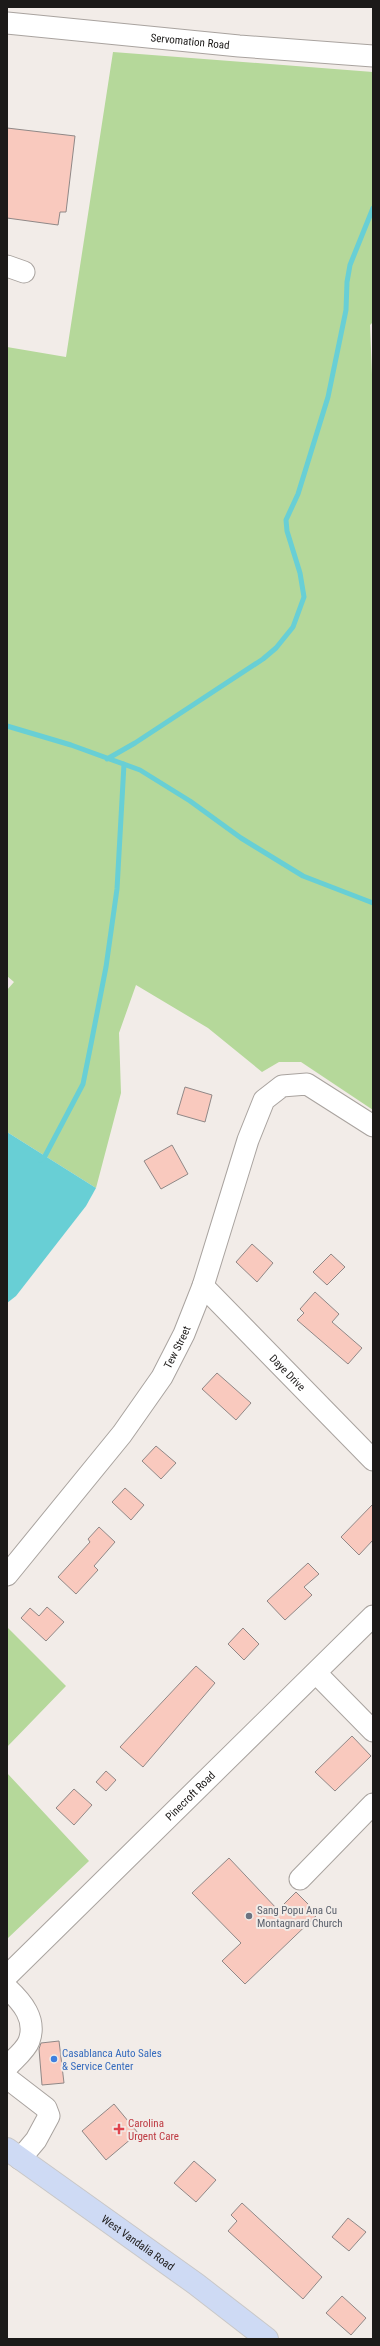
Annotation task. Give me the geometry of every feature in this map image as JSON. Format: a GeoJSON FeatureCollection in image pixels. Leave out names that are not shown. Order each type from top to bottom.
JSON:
{"type":"FeatureCollection","features":[{"type":"Feature","properties":{"kind":"main road","name":"West Vandalia Road"},"geometry":{"type":"LineString","coordinates":[[14,2154],[196,2284],[266,2339]]}},
{"type":"Feature","properties":{"kind":"street","name":"Servomation Road"},"geometry":{"type":"LineString","coordinates":[[7,23],[239,46],[373,56]]}},
{"type":"Feature","properties":{"kind":"street","name":"Tew Street"},"geometry":{"type":"LineString","coordinates":[[7,1576],[122,1434],[162,1378],[184,1334],[203,1286],[248,1140],[264,1100],[282,1086],[307,1084],[373,1126]]}},
{"type":"Feature","properties":{"kind":"street","name":"Daye Drive"},"geometry":{"type":"LineString","coordinates":[[203,1286],[373,1460]]}},
{"type":"Feature","properties":{"kind":"street","name":"Pinecroft Road"},"geometry":{"type":"LineString","coordinates":[[8,1976],[373,1616]]}},
{"type":"Feature","properties":{"kind":"street"},"geometry":{"type":"LineString","coordinates":[[316,1673],[373,1731]]}},
{"type":"Feature","properties":{"kind":"street"},"geometry":{"type":"LineString","coordinates":[[300,1879],[373,1804]]}},
{"type":"Feature","properties":{"kind":"street"},"geometry":{"type":"LineString","coordinates":[[7,2067],[29,2042],[31,2020],[8,1976]]}},
{"type":"Feature","properties":{"kind":"street"},"geometry":{"type":"LineString","coordinates":[[7,2078],[46,2108],[49,2116],[36,2140],[14,2154]]}},
{"type":"Feature","properties":{"kind":"green space"},"geometry":{"type":"Polygon","coordinates":[[[113,52],[373,72],[373,322],[370,325],[373,399],[373,1110],[301,1062],[279,1062],[262,1072],[208,1028],[136,985],[119,1033],[121,1093],[96,1188],[7,1132],[7,990],[14,982],[7,976],[7,347],[66,357],[113,52]]]}},
{"type":"Feature","properties":{"kind":"green space"},"geometry":{"type":"Polygon","coordinates":[[[7,1627],[66,1686],[7,1747],[7,1627]]]}},
{"type":"Feature","properties":{"kind":"green space"},"geometry":{"type":"Polygon","coordinates":[[[7,1773],[89,1861],[7,1939],[7,1773]]]}},
{"type":"Feature","properties":{"kind":"water"},"geometry":{"type":"Polygon","coordinates":[[[7,1132],[96,1188],[86,1206],[16,1296],[7,1303],[7,1132]]]}},
{"type":"Feature","properties":{"kind":"building"},"geometry":{"type":"Polygon","coordinates":[[[7,128],[75,136],[66,212],[60,212],[58,225],[7,218],[7,128]]]}},
{"type":"Feature","properties":{"kind":"building"},"geometry":{"type":"Polygon","coordinates":[[[185,1087],[212,1095],[205,1122],[177,1114],[185,1087]]]}},
{"type":"Feature","properties":{"kind":"building"},"geometry":{"type":"Polygon","coordinates":[[[172,1145],[188,1174],[161,1189],[144,1161],[172,1145]]]}},
{"type":"Feature","properties":{"kind":"building"},"geometry":{"type":"Polygon","coordinates":[[[252,1244],[273,1263],[257,1282],[236,1262],[252,1244]]]}},
{"type":"Feature","properties":{"kind":"building"},"geometry":{"type":"Polygon","coordinates":[[[331,1254],[345,1267],[327,1285],[313,1272],[331,1254]]]}},
{"type":"Feature","properties":{"kind":"building"},"geometry":{"type":"Polygon","coordinates":[[[315,1292],[339,1314],[332,1322],[362,1348],[348,1364],[297,1320],[304,1313],[300,1309],[315,1292]]]}},
{"type":"Feature","properties":{"kind":"building"},"geometry":{"type":"Polygon","coordinates":[[[217,1373],[251,1403],[236,1420],[202,1389],[217,1373]]]}},
{"type":"Feature","properties":{"kind":"building"},"geometry":{"type":"Polygon","coordinates":[[[156,1446],[176,1463],[161,1479],[142,1461],[156,1446]]]}},
{"type":"Feature","properties":{"kind":"building"},"geometry":{"type":"Polygon","coordinates":[[[125,1488],[144,1505],[131,1520],[112,1502],[125,1488]]]}},
{"type":"Feature","properties":{"kind":"building"},"geometry":{"type":"Polygon","coordinates":[[[373,1504],[373,1540],[359,1555],[341,1537],[373,1504]]]}},
{"type":"Feature","properties":{"kind":"building"},"geometry":{"type":"Polygon","coordinates":[[[99,1527],[115,1542],[94,1566],[98,1570],[76,1594],[58,1577],[90,1542],[88,1539],[99,1527]]]}},
{"type":"Feature","properties":{"kind":"building"},"geometry":{"type":"Polygon","coordinates":[[[308,1563],[319,1574],[304,1587],[312,1595],[285,1620],[267,1601],[308,1563]]]}},
{"type":"Feature","properties":{"kind":"building"},"geometry":{"type":"Polygon","coordinates":[[[47,1607],[64,1622],[46,1641],[21,1618],[30,1608],[39,1616],[47,1607]]]}},
{"type":"Feature","properties":{"kind":"building"},"geometry":{"type":"Polygon","coordinates":[[[243,1628],[259,1644],[244,1660],[228,1644],[243,1628]]]}},
{"type":"Feature","properties":{"kind":"building"},"geometry":{"type":"Polygon","coordinates":[[[196,1666],[215,1683],[143,1767],[120,1747],[196,1666]]]}},
{"type":"Feature","properties":{"kind":"building"},"geometry":{"type":"Polygon","coordinates":[[[352,1736],[371,1756],[335,1791],[315,1772],[352,1736]]]}},
{"type":"Feature","properties":{"kind":"building"},"geometry":{"type":"Polygon","coordinates":[[[106,1771],[116,1780],[106,1791],[96,1782],[106,1771]]]}},
{"type":"Feature","properties":{"kind":"building"},"geometry":{"type":"Polygon","coordinates":[[[74,1789],[92,1805],[74,1825],[56,1808],[74,1789]]]}},
{"type":"Feature","properties":{"kind":"building"},"geometry":{"type":"Polygon","coordinates":[[[229,1858],[278,1910],[296,1892],[318,1914],[245,1984],[222,1961],[241,1943],[192,1893],[229,1858]]]}},
{"type":"Feature","properties":{"kind":"building"},"geometry":{"type":"Polygon","coordinates":[[[59,2041],[64,2083],[42,2085],[39,2049],[41,2043],[59,2041]]]}},
{"type":"Feature","properties":{"kind":"building"},"geometry":{"type":"Polygon","coordinates":[[[114,2104],[138,2133],[106,2160],[82,2131],[114,2104]]]}},
{"type":"Feature","properties":{"kind":"building"},"geometry":{"type":"Polygon","coordinates":[[[194,2161],[216,2180],[196,2202],[174,2183],[194,2161]]]}},
{"type":"Feature","properties":{"kind":"building"},"geometry":{"type":"Polygon","coordinates":[[[242,2203],[322,2277],[303,2299],[228,2231],[237,2221],[231,2215],[242,2203]]]}},
{"type":"Feature","properties":{"kind":"building"},"geometry":{"type":"Polygon","coordinates":[[[348,2218],[366,2232],[349,2251],[332,2237],[348,2218]]]}},
{"type":"Feature","properties":{"kind":"building"},"geometry":{"type":"Polygon","coordinates":[[[342,2296],[366,2318],[351,2335],[326,2313],[342,2296]]]}},
{"type":"Feature","properties":{"kind":"waterway"},"geometry":{"type":"LineString","coordinates":[[107,759],[135,743],[263,659],[276,648],[293,627],[304,597],[300,573],[287,531],[286,520],[298,494],[328,397],[346,310],[347,282],[350,265],[373,208]]}},
{"type":"Feature","properties":{"kind":"waterway"},"geometry":{"type":"LineString","coordinates":[[7,726],[71,745],[140,770],[190,801],[241,838],[303,876],[373,903]]}},
{"type":"Feature","properties":{"kind":"waterway"},"geometry":{"type":"LineString","coordinates":[[40,1160],[45,1156],[83,1084],[106,967],[117,889],[124,764]]}},
{"type":"Feature","properties":{"kind":"place","name":"Sang Popu Ana Cu Montagnard Church"},"geometry":{"type":"Point","coordinates":[249,1916]}},
{"type":"Feature","properties":{"kind":"place","name":"Casablanca Auto Sales & Service Center"},"geometry":{"type":"Point","coordinates":[54,2059]}},
{"type":"Feature","properties":{"kind":"place","name":"Carolina Urgent Care"},"geometry":{"type":"Point","coordinates":[119,2129]}}]}
